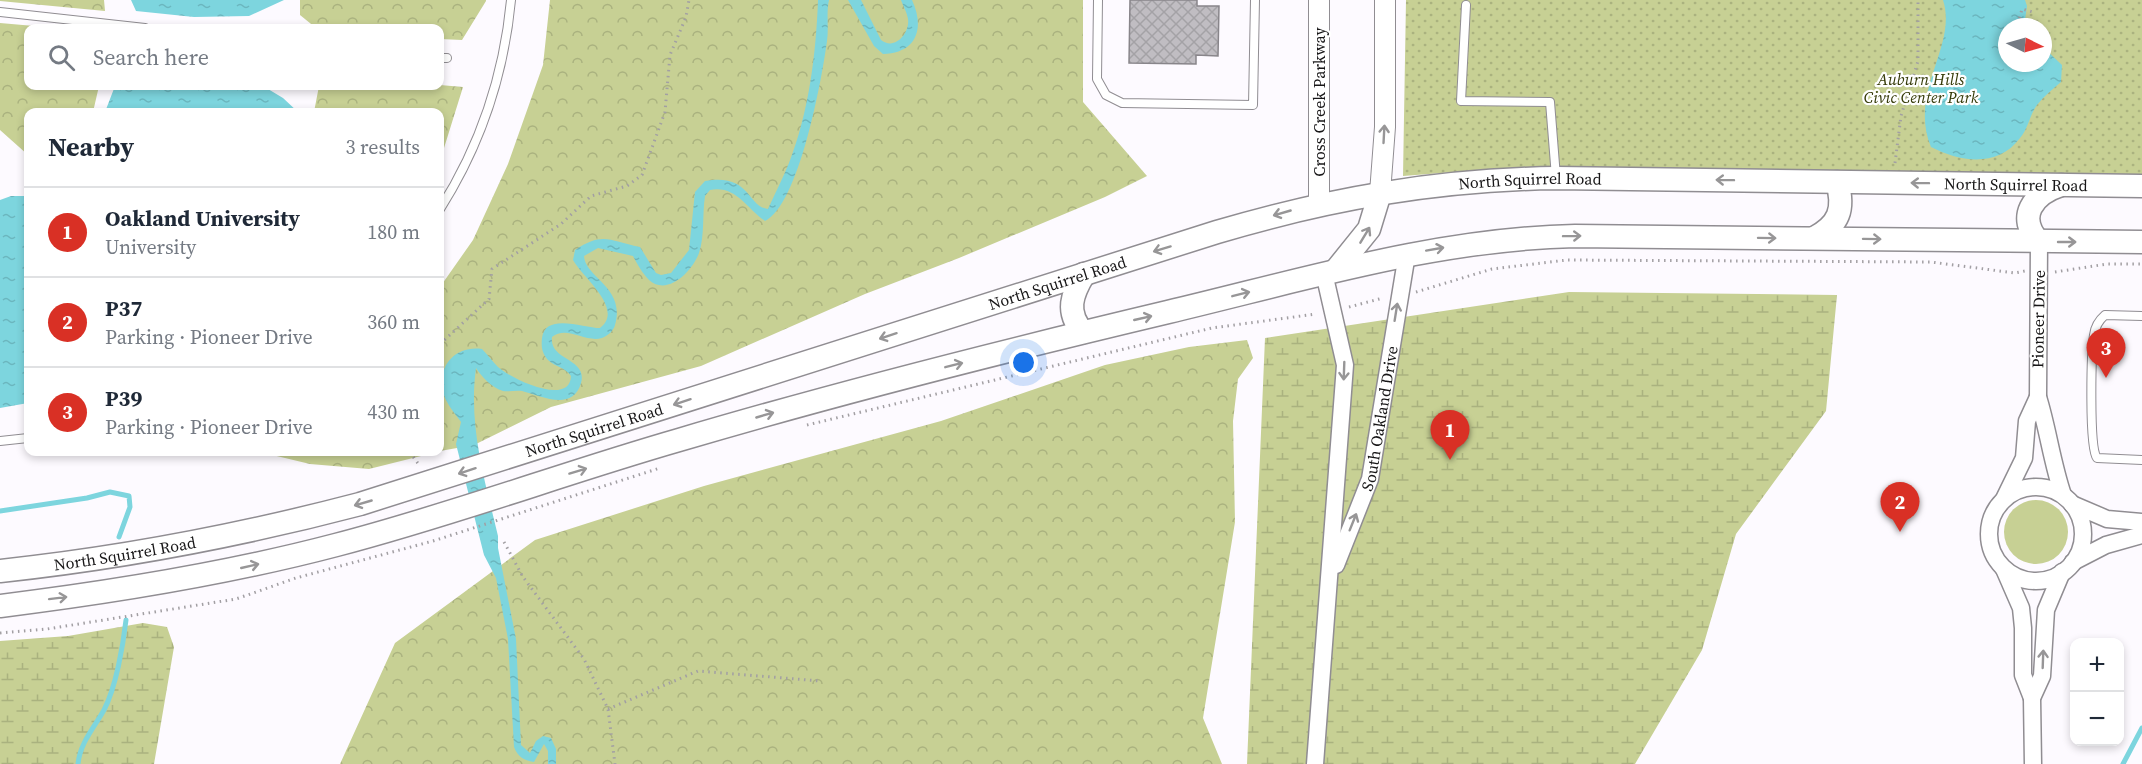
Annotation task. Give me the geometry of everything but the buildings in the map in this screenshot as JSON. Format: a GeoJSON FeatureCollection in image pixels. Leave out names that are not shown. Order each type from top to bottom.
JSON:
{"type":"FeatureCollection","features":[{"type":"Feature","properties":{"kind":"main road","name":"North Squirrel Road"},"geometry":{"type":"LineString","coordinates":[[0,571],[77,563],[231,535],[312,517],[419,486],[1084,274],[1318,204],[1464,182],[1556,178],[2142,186]]}},
{"type":"Feature","properties":{"kind":"main road"},"geometry":{"type":"LineString","coordinates":[[1814,238],[1832,227],[1838,219],[1842,199],[1837,182]]}},
{"type":"Feature","properties":{"kind":"main road"},"geometry":{"type":"LineString","coordinates":[[2039,242],[2029,228],[2030,210],[2041,194],[2063,185]]}},
{"type":"Feature","properties":{"kind":"main road"},"geometry":{"type":"LineString","coordinates":[[1330,272],[1369,229],[1380,193]]}},
{"type":"Feature","properties":{"kind":"main road","name":"North Squirrel Road"},"geometry":{"type":"LineString","coordinates":[[0,606],[117,590],[244,567],[333,546],[845,392],[1407,254],[1456,246],[1543,237],[2142,242]]}},
{"type":"Feature","properties":{"kind":"main road"},"geometry":{"type":"LineString","coordinates":[[1083,332],[1073,318],[1071,298],[1084,274]]}},
{"type":"Feature","properties":{"kind":"street","name":"Cross Creek Parkway"},"geometry":{"type":"LineString","coordinates":[[1318,204],[1319,0]]}},
{"type":"Feature","properties":{"kind":"street"},"geometry":{"type":"LineString","coordinates":[[1380,193],[1385,127],[1385,0]]}},
{"type":"Feature","properties":{"kind":"street","name":"Pioneer Drive"},"geometry":{"type":"LineString","coordinates":[[2039,242],[2038,397],[2045,421],[2050,456],[2068,500]]}},
{"type":"Feature","properties":{"kind":"street","name":"South Oakland Drive"},"geometry":{"type":"LineString","coordinates":[[1331,577],[1370,479],[1407,254]]}},
{"type":"Feature","properties":{"kind":"street","name":"South Oakland Drive"},"geometry":{"type":"LineString","coordinates":[[1315,764],[1331,577],[1335,483],[1345,366],[1330,272]]}},
{"type":"Feature","properties":{"kind":"street","name":"Pioneer Drive"},"geometry":{"type":"LineString","coordinates":[[2004,499],[2024,458],[2027,421],[2038,397]]}},
{"type":"Feature","properties":{"kind":"street"},"geometry":{"type":"LineString","coordinates":[[2033,764],[2032,698],[2023,675],[2023,618],[2015,591],[1993,554],[1989,529],[1994,512],[2004,499],[2017,490],[2033,487],[2049,488],[2107,519],[2142,522]]}},
{"type":"Feature","properties":{"kind":"street"},"geometry":{"type":"LineString","coordinates":[[2032,698],[2042,676],[2046,610],[2080,548],[2083,532],[2080,518],[2068,500]]}},
{"type":"Feature","properties":{"kind":"street"},"geometry":{"type":"LineString","coordinates":[[2003,568],[2018,577],[2034,581],[2049,579],[2106,545],[2142,535]]}},
{"type":"Feature","properties":{"kind":"lane"},"geometry":{"type":"LineString","coordinates":[[444,202],[462,170],[492,99],[503,62],[511,0]]}},
{"type":"Feature","properties":{"kind":"lane"},"geometry":{"type":"LineString","coordinates":[[1098,0],[1097,79],[1106,95],[1122,103],[1253,105],[1255,0]]}},
{"type":"Feature","properties":{"kind":"lane"},"geometry":{"type":"LineString","coordinates":[[1466,5],[1461,101],[1550,102],[1556,178]]}},
{"type":"Feature","properties":{"kind":"lane"},"geometry":{"type":"LineString","coordinates":[[0,12],[109,24]]}},
{"type":"Feature","properties":{"kind":"lane"},"geometry":{"type":"LineString","coordinates":[[2142,316],[2105,315],[2098,321],[2094,335],[2092,411],[2092,448],[2097,458],[2142,460]]}},
{"type":"Feature","properties":{"kind":"lane"},"geometry":{"type":"LineString","coordinates":[[0,441],[24,438]]}},
{"type":"Feature","properties":{"kind":"path"},"geometry":{"type":"LineString","coordinates":[[444,340],[489,299],[492,268],[561,224],[591,196],[627,186],[642,175],[665,112],[670,55],[686,17],[689,0]]}},
{"type":"Feature","properties":{"kind":"path"},"geometry":{"type":"LineString","coordinates":[[1894,183],[1901,116],[1918,61],[1918,0]]}},
{"type":"Feature","properties":{"kind":"path"},"geometry":{"type":"LineString","coordinates":[[2020,18],[2022,9],[2033,12]]}},
{"type":"Feature","properties":{"kind":"path"},"geometry":{"type":"LineString","coordinates":[[1410,293],[1491,269],[1567,260],[1874,261],[1951,264],[2015,273],[2018,271]]}},
{"type":"Feature","properties":{"kind":"path"},"geometry":{"type":"LineString","coordinates":[[2059,272],[2107,264],[2142,264]]}},
{"type":"Feature","properties":{"kind":"path"},"geometry":{"type":"LineString","coordinates":[[1345,308],[1387,296]]}},
{"type":"Feature","properties":{"kind":"path"},"geometry":{"type":"LineString","coordinates":[[801,427],[1212,328],[1323,313]]}},
{"type":"Feature","properties":{"kind":"path"},"geometry":{"type":"LineString","coordinates":[[0,633],[47,629],[236,599],[296,578],[433,542],[663,467]]}},
{"type":"Feature","properties":{"kind":"path"},"geometry":{"type":"LineString","coordinates":[[504,542],[523,577],[584,659],[608,709],[615,764]]}},
{"type":"Feature","properties":{"kind":"path"},"geometry":{"type":"LineString","coordinates":[[608,709],[698,671],[820,681]]}},
{"type":"Feature","properties":{"kind":"green space"},"geometry":{"type":"Polygon","coordinates":[[[104,0],[105,11],[0,1],[104,0]]]}},
{"type":"Feature","properties":{"kind":"green space"},"geometry":{"type":"Polygon","coordinates":[[[300,0],[486,0],[462,40],[444,39],[444,24],[311,24],[300,15],[300,0]]]}},
{"type":"Feature","properties":{"kind":"green space"},"geometry":{"type":"Polygon","coordinates":[[[550,0],[1083,0],[1083,102],[1147,176],[1105,197],[959,258],[865,294],[701,366],[551,407],[474,445],[444,450],[444,281],[473,240],[508,164],[543,65],[550,0]]]}},
{"type":"Feature","properties":{"kind":"green space","name":"Auburn Hills Civic Center Park"},"geometry":{"type":"Polygon","coordinates":[[[1406,0],[2142,0],[2142,179],[1549,169],[1480,170],[1403,176],[1406,0]]]}},
{"type":"Feature","properties":{"kind":"green space"},"geometry":{"type":"Polygon","coordinates":[[[0,23],[24,25],[24,90],[98,90],[94,108],[24,108],[24,151],[0,130],[0,23]]]}},
{"type":"Feature","properties":{"kind":"green space"},"geometry":{"type":"Polygon","coordinates":[[[444,85],[463,87],[444,148],[444,108],[315,108],[318,90],[444,90],[444,85]]]}},
{"type":"Feature","properties":{"kind":"green space"},"geometry":{"type":"Polygon","coordinates":[[[1569,292],[1837,295],[1826,411],[1736,534],[1702,650],[1635,764],[1247,764],[1265,338],[1569,292]]]}},
{"type":"Feature","properties":{"kind":"green space"},"geometry":{"type":"Polygon","coordinates":[[[1247,340],[1253,358],[1238,379],[1233,421],[1235,522],[1203,718],[1222,764],[340,764],[395,643],[535,540],[704,486],[941,421],[1105,365],[1189,347],[1247,340]]]}},
{"type":"Feature","properties":{"kind":"green space"},"geometry":{"type":"Polygon","coordinates":[[[277,456],[421,456],[369,469],[310,464],[277,456]]]}},
{"type":"Feature","properties":{"kind":"green space"},"geometry":{"type":"Polygon","coordinates":[[[2036,500],[2054,506],[2062,514],[2068,532],[2062,550],[2054,558],[2036,564],[2018,558],[2010,550],[2004,532],[2010,514],[2018,506],[2036,500]]]}},
{"type":"Feature","properties":{"kind":"green space"},"geometry":{"type":"Polygon","coordinates":[[[143,623],[167,627],[174,647],[154,764],[0,764],[0,641],[68,636],[143,623]]]}},
{"type":"Feature","properties":{"kind":"water"},"geometry":{"type":"Polygon","coordinates":[[[131,0],[284,0],[249,16],[194,17],[136,11],[131,0]]]}},
{"type":"Feature","properties":{"kind":"water"},"geometry":{"type":"Polygon","coordinates":[[[818,0],[829,0],[827,41],[807,139],[788,191],[777,210],[765,221],[734,194],[719,189],[710,190],[705,196],[702,239],[696,260],[679,279],[664,285],[649,280],[633,256],[598,248],[584,256],[591,271],[610,292],[617,312],[613,329],[602,338],[589,338],[570,333],[552,337],[556,351],[574,364],[582,375],[577,392],[571,397],[556,400],[522,391],[503,391],[487,381],[476,368],[474,411],[479,453],[498,536],[498,548],[516,639],[521,745],[530,753],[536,741],[543,736],[551,738],[556,749],[556,764],[548,764],[548,751],[544,744],[534,762],[521,758],[514,747],[508,639],[496,578],[484,555],[456,444],[461,422],[445,398],[444,369],[455,355],[462,351],[482,349],[498,367],[515,378],[539,388],[561,389],[568,385],[571,376],[544,355],[542,338],[545,330],[557,323],[600,328],[608,312],[599,293],[573,260],[575,250],[600,239],[614,240],[640,247],[656,273],[661,275],[671,273],[689,250],[695,192],[705,181],[720,180],[740,186],[756,203],[768,209],[789,163],[802,124],[815,41],[818,0]]]}},
{"type":"Feature","properties":{"kind":"water"},"geometry":{"type":"Polygon","coordinates":[[[848,0],[861,0],[881,40],[891,43],[900,39],[907,30],[907,16],[901,0],[912,0],[916,10],[918,29],[911,44],[895,53],[883,54],[874,46],[848,0]]]}},
{"type":"Feature","properties":{"kind":"water"},"geometry":{"type":"Polygon","coordinates":[[[1943,0],[2025,0],[2027,6],[2025,18],[1998,18],[1998,72],[2052,72],[2052,56],[2062,65],[2061,82],[2037,105],[2020,138],[2011,148],[1990,158],[1966,159],[1931,147],[1926,127],[1925,107],[1944,35],[1946,17],[1943,0]]]}},
{"type":"Feature","properties":{"kind":"water"},"geometry":{"type":"Polygon","coordinates":[[[113,90],[270,90],[294,108],[107,108],[113,90]]]}},
{"type":"Feature","properties":{"kind":"water"},"geometry":{"type":"Polygon","coordinates":[[[11,196],[24,196],[24,404],[0,408],[0,200],[11,196]]]}},
{"type":"Feature","properties":{"kind":"waterway"},"geometry":{"type":"LineString","coordinates":[[0,511],[87,498],[110,492],[129,496],[130,507],[119,537]]}},
{"type":"Feature","properties":{"kind":"waterway"},"geometry":{"type":"LineString","coordinates":[[78,764],[84,742],[104,710],[112,690],[126,620]]}},
{"type":"Feature","properties":{"kind":"waterway"},"geometry":{"type":"LineString","coordinates":[[2123,764],[2142,728]]}},
{"type":"Feature","properties":{"kind":"place","name":"P39"},"geometry":{"type":"Point","coordinates":[2106,378]}},
{"type":"Feature","properties":{"kind":"place","name":"Oakland University"},"geometry":{"type":"Point","coordinates":[1450,460]}},
{"type":"Feature","properties":{"kind":"place","name":"P37"},"geometry":{"type":"Point","coordinates":[1900,532]}}]}
